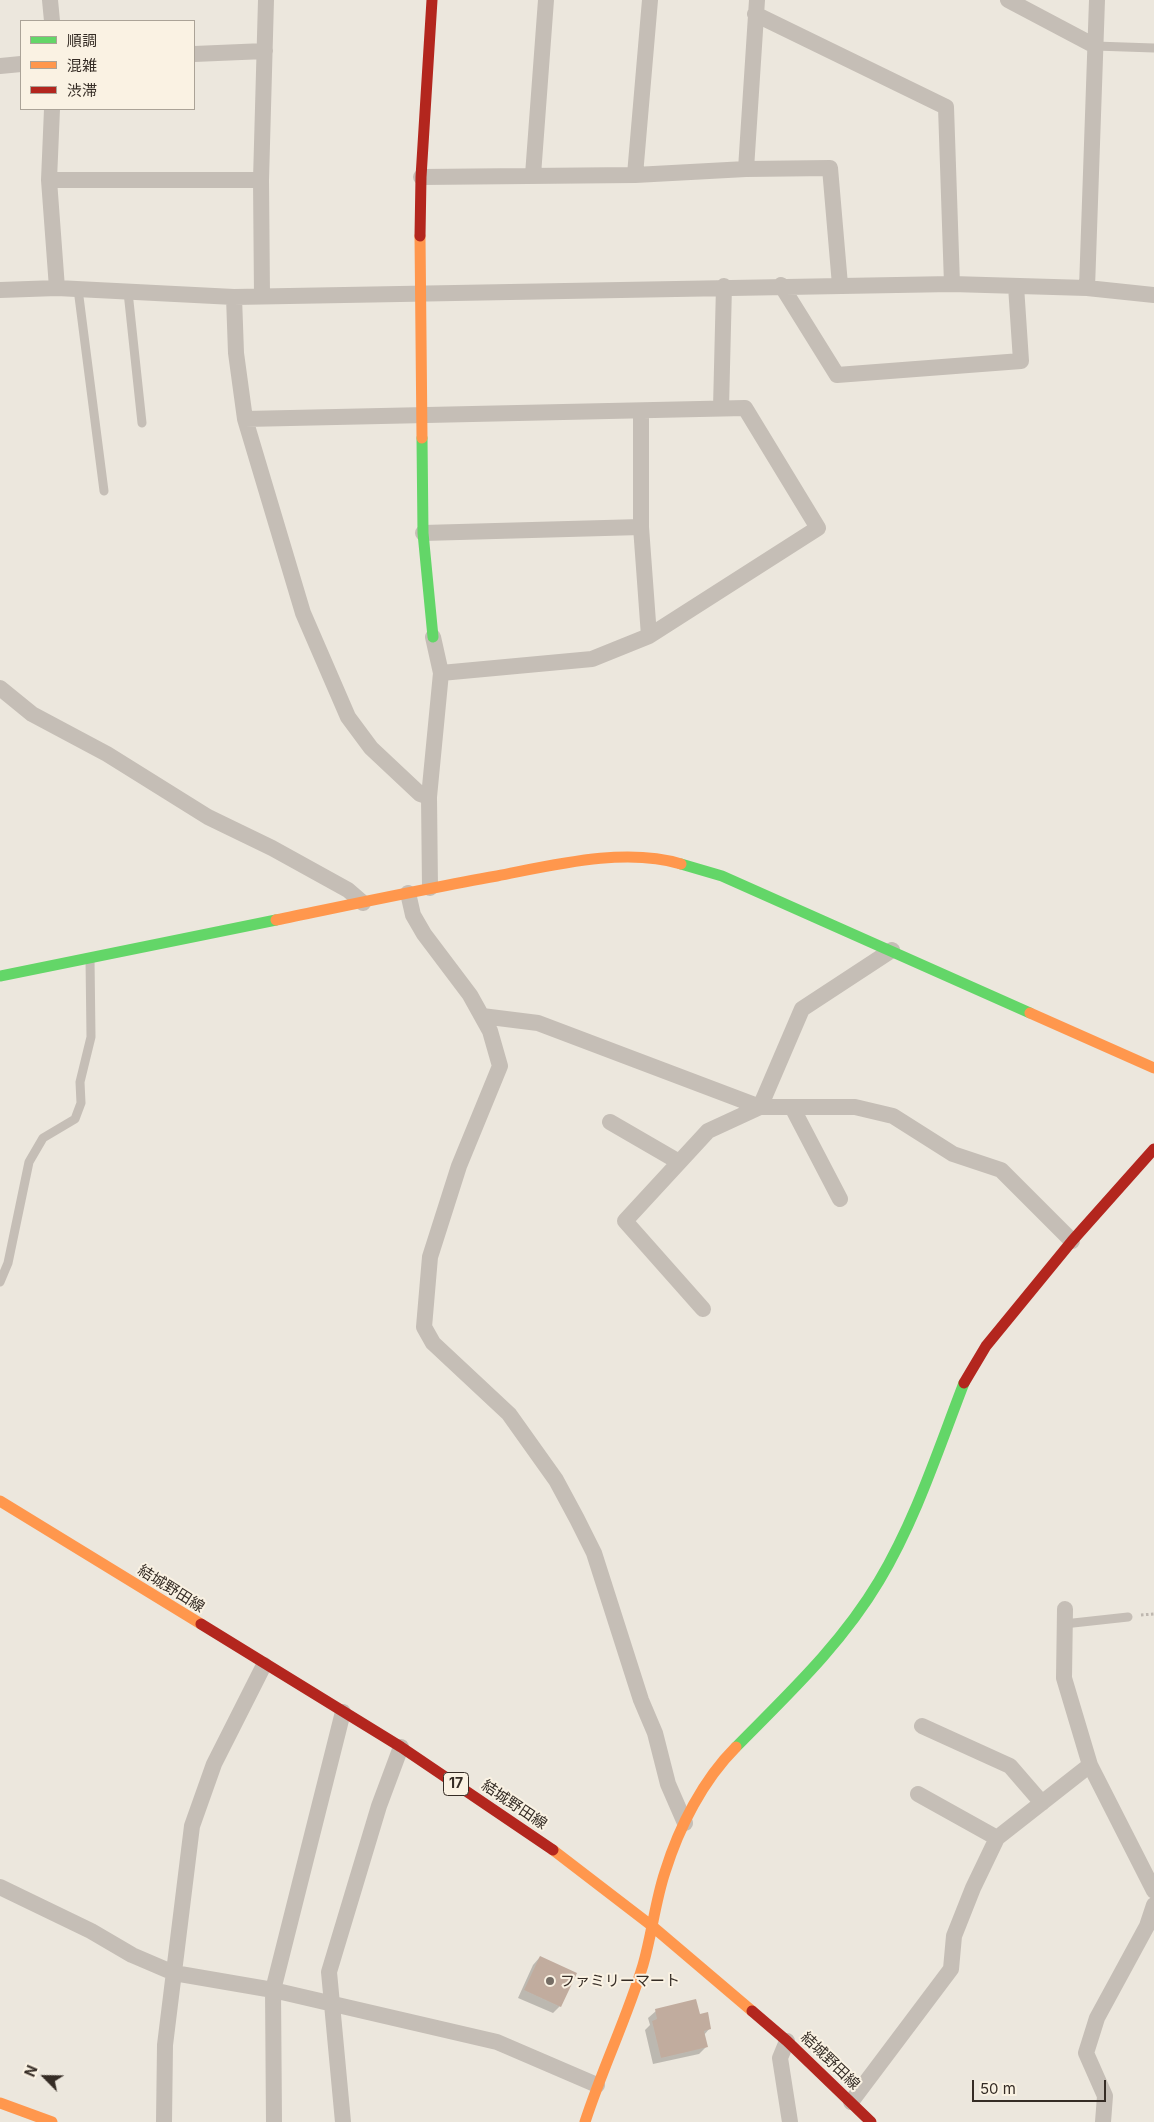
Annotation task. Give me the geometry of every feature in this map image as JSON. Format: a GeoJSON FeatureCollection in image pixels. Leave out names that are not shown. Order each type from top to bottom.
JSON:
{"type":"FeatureCollection","features":[{"type":"Feature","properties":{"kind":"street"},"geometry":{"type":"LineString","coordinates":[[50,0],[52,20]]}},
{"type":"Feature","properties":{"kind":"street"},"geometry":{"type":"LineString","coordinates":[[262,296],[261,180],[266,0]]}},
{"type":"Feature","properties":{"kind":"street"},"geometry":{"type":"LineString","coordinates":[[430,888],[429,797],[441,673],[432,637],[423,533],[420,294],[421,177],[432,0]]}},
{"type":"Feature","properties":{"kind":"street"},"geometry":{"type":"LineString","coordinates":[[532,175],[546,0]]}},
{"type":"Feature","properties":{"kind":"street"},"geometry":{"type":"LineString","coordinates":[[635,175],[650,0]]}},
{"type":"Feature","properties":{"kind":"street"},"geometry":{"type":"LineString","coordinates":[[1008,0],[1095,46]]}},
{"type":"Feature","properties":{"kind":"street"},"geometry":{"type":"LineString","coordinates":[[1086,288],[1097,0]]}},
{"type":"Feature","properties":{"kind":"street"},"geometry":{"type":"LineString","coordinates":[[746,169],[756,7],[946,107],[952,284]]}},
{"type":"Feature","properties":{"kind":"street"},"geometry":{"type":"LineString","coordinates":[[195,54],[265,51]]}},
{"type":"Feature","properties":{"kind":"street"},"geometry":{"type":"LineString","coordinates":[[0,66],[20,64]]}},
{"type":"Feature","properties":{"kind":"street"},"geometry":{"type":"LineString","coordinates":[[52,110],[49,180],[57,288]]}},
{"type":"Feature","properties":{"kind":"street"},"geometry":{"type":"LineString","coordinates":[[421,177],[635,175],[746,169],[830,168],[840,284]]}},
{"type":"Feature","properties":{"kind":"street"},"geometry":{"type":"LineString","coordinates":[[49,180],[261,180]]}},
{"type":"Feature","properties":{"kind":"street"},"geometry":{"type":"LineString","coordinates":[[0,290],[57,288],[234,298],[724,286],[952,284],[1086,288],[1154,295]]}},
{"type":"Feature","properties":{"kind":"street"},"geometry":{"type":"LineString","coordinates":[[721,408],[724,286]]}},
{"type":"Feature","properties":{"kind":"street"},"geometry":{"type":"LineString","coordinates":[[781,286],[837,375],[1021,361],[1016,286]]}},
{"type":"Feature","properties":{"kind":"street"},"geometry":{"type":"LineString","coordinates":[[234,298],[236,352],[246,419],[303,613],[348,716],[371,748],[420,794],[429,797]]}},
{"type":"Feature","properties":{"kind":"street"},"geometry":{"type":"LineString","coordinates":[[246,419],[745,408],[818,528],[649,636],[592,660],[441,673]]}},
{"type":"Feature","properties":{"kind":"street"},"geometry":{"type":"LineString","coordinates":[[641,411],[641,527],[649,636]]}},
{"type":"Feature","properties":{"kind":"street"},"geometry":{"type":"LineString","coordinates":[[423,533],[641,527]]}},
{"type":"Feature","properties":{"kind":"street"},"geometry":{"type":"LineString","coordinates":[[0,688],[32,714],[107,754],[208,816],[272,848],[348,890],[363,903]]}},
{"type":"Feature","properties":{"kind":"street"},"geometry":{"type":"LineString","coordinates":[[0,976],[90,956],[363,903],[430,888],[556,865],[625,856],[665,859],[722,876],[1154,1068]]}},
{"type":"Feature","properties":{"kind":"street"},"geometry":{"type":"LineString","coordinates":[[408,893],[413,914],[424,934],[470,995],[490,1031],[500,1066],[459,1166],[430,1257],[424,1327],[433,1343],[509,1414],[556,1480],[573,1511],[594,1553],[641,1700],[655,1733],[668,1784],[684,1823]]}},
{"type":"Feature","properties":{"kind":"street"},"geometry":{"type":"LineString","coordinates":[[703,1309],[625,1222],[708,1131],[760,1107],[802,1008],[892,950]]}},
{"type":"Feature","properties":{"kind":"street"},"geometry":{"type":"LineString","coordinates":[[482,1016],[538,1023],[760,1107],[855,1107],[893,1116],[953,1154],[1001,1170],[1072,1241]]}},
{"type":"Feature","properties":{"kind":"street"},"geometry":{"type":"LineString","coordinates":[[792,1107],[840,1199]]}},
{"type":"Feature","properties":{"kind":"street"},"geometry":{"type":"LineString","coordinates":[[610,1122],[679,1162]]}},
{"type":"Feature","properties":{"kind":"street"},"geometry":{"type":"LineString","coordinates":[[585,2122],[597,2085],[643,1965],[659,1889],[684,1823],[721,1762],[818,1663],[878,1583],[899,1546],[919,1501],[965,1380],[986,1346],[1072,1241],[1154,1149]]}},
{"type":"Feature","properties":{"kind":"street","name":"結城野田線"},"geometry":{"type":"LineString","coordinates":[[0,1501],[401,1748],[559,1854],[652,1926],[787,2041],[871,2122]]}},
{"type":"Feature","properties":{"kind":"street"},"geometry":{"type":"LineString","coordinates":[[1064,1617],[1064,1678],[1090,1765],[1154,1891]]}},
{"type":"Feature","properties":{"kind":"street"},"geometry":{"type":"LineString","coordinates":[[164,2122],[165,2045],[192,1826],[214,1764],[264,1665]]}},
{"type":"Feature","properties":{"kind":"street"},"geometry":{"type":"LineString","coordinates":[[274,2122],[273,1990],[343,1712]]}},
{"type":"Feature","properties":{"kind":"street"},"geometry":{"type":"LineString","coordinates":[[922,1726],[1010,1766],[1042,1803]]}},
{"type":"Feature","properties":{"kind":"street"},"geometry":{"type":"LineString","coordinates":[[344,2122],[329,1972],[336,1943],[379,1806],[401,1748]]}},
{"type":"Feature","properties":{"kind":"street"},"geometry":{"type":"LineString","coordinates":[[852,2102],[950,1969],[954,1936],[972,1888],[996,1838],[1090,1765]]}},
{"type":"Feature","properties":{"kind":"street"},"geometry":{"type":"LineString","coordinates":[[918,1794],[996,1838]]}},
{"type":"Feature","properties":{"kind":"street"},"geometry":{"type":"LineString","coordinates":[[0,1887],[91,1931],[132,1955],[174,1973],[273,1990],[497,2042],[597,2085]]}},
{"type":"Feature","properties":{"kind":"street"},"geometry":{"type":"LineString","coordinates":[[1103,2122],[1105,2096],[1086,2053],[1098,2018],[1147,1926],[1154,1905]]}},
{"type":"Feature","properties":{"kind":"street"},"geometry":{"type":"LineString","coordinates":[[787,2041],[780,2058],[790,2122]]}},
{"type":"Feature","properties":{"kind":"street"},"geometry":{"type":"LineString","coordinates":[[0,2103],[52,2122]]}},
{"type":"Feature","properties":{"kind":"lane"},"geometry":{"type":"LineString","coordinates":[[1095,46],[1154,48]]}},
{"type":"Feature","properties":{"kind":"lane"},"geometry":{"type":"LineString","coordinates":[[78,289],[104,491]]}},
{"type":"Feature","properties":{"kind":"lane"},"geometry":{"type":"LineString","coordinates":[[128,292],[142,423]]}},
{"type":"Feature","properties":{"kind":"lane"},"geometry":{"type":"LineString","coordinates":[[0,1282],[8,1263],[29,1162],[43,1138],[74,1118],[81,1103],[80,1082],[91,1037],[90,956]]}},
{"type":"Feature","properties":{"kind":"lane"},"geometry":{"type":"LineString","coordinates":[[1064,1617],[1128,1617]]}},
{"type":"Feature","properties":{"kind":"building","name":"ファミリーマート"},"geometry":{"type":"Polygon","coordinates":[[[540,1956],[577,1973],[561,2007],[524,1990],[540,1956]]]}},
{"type":"Feature","properties":{"kind":"building"},"geometry":{"type":"Polygon","coordinates":[[[696,1999],[700,2014],[708,2012],[711,2029],[704,2031],[708,2047],[661,2058],[652,2021],[657,2019],[655,2009],[696,1999]]]}},
{"type":"Feature","properties":{"kind":"traffic: fast"},"geometry":{"type":"LineString","coordinates":[[422,438],[423,533],[433,637]]}},
{"type":"Feature","properties":{"kind":"traffic: fast"},"geometry":{"type":"LineString","coordinates":[[681,864],[722,876],[1030,1013]]}},
{"type":"Feature","properties":{"kind":"traffic: fast"},"geometry":{"type":"LineString","coordinates":[[0,976],[276,920]]}},
{"type":"Feature","properties":{"kind":"traffic: fast"},"geometry":{"type":"LineString","coordinates":[[736,1747],[831,1648],[848,1627],[879,1581],[915,1509],[964,1383]]}},
{"type":"Feature","properties":{"kind":"traffic: slow"},"geometry":{"type":"LineString","coordinates":[[420,236],[422,438]]}},
{"type":"Feature","properties":{"kind":"traffic: slow"},"geometry":{"type":"LineString","coordinates":[[276,920],[566,863],[613,857],[637,857],[681,864]]}},
{"type":"Feature","properties":{"kind":"traffic: slow"},"geometry":{"type":"LineString","coordinates":[[1030,1013],[1154,1068]]}},
{"type":"Feature","properties":{"kind":"traffic: slow"},"geometry":{"type":"LineString","coordinates":[[0,1501],[201,1624]]}},
{"type":"Feature","properties":{"kind":"traffic: slow"},"geometry":{"type":"LineString","coordinates":[[585,2122],[637,1985],[662,1883],[677,1838],[703,1789],[736,1747]]}},
{"type":"Feature","properties":{"kind":"traffic: slow"},"geometry":{"type":"LineString","coordinates":[[553,1850],[652,1926],[752,2011]]}},
{"type":"Feature","properties":{"kind":"traffic: slow"},"geometry":{"type":"LineString","coordinates":[[0,2103],[52,2122]]}},
{"type":"Feature","properties":{"kind":"traffic: jam"},"geometry":{"type":"LineString","coordinates":[[420,236],[421,177],[432,0]]}},
{"type":"Feature","properties":{"kind":"traffic: jam"},"geometry":{"type":"LineString","coordinates":[[964,1383],[986,1346],[1072,1241],[1154,1149]]}},
{"type":"Feature","properties":{"kind":"traffic: jam"},"geometry":{"type":"LineString","coordinates":[[201,1624],[401,1747],[553,1850]]}},
{"type":"Feature","properties":{"kind":"traffic: jam"},"geometry":{"type":"LineString","coordinates":[[752,2011],[787,2041],[871,2122]]}},
{"type":"Feature","properties":{"kind":"place","name":"ファミリーマート"},"geometry":{"type":"Point","coordinates":[550,1981]}}]}
